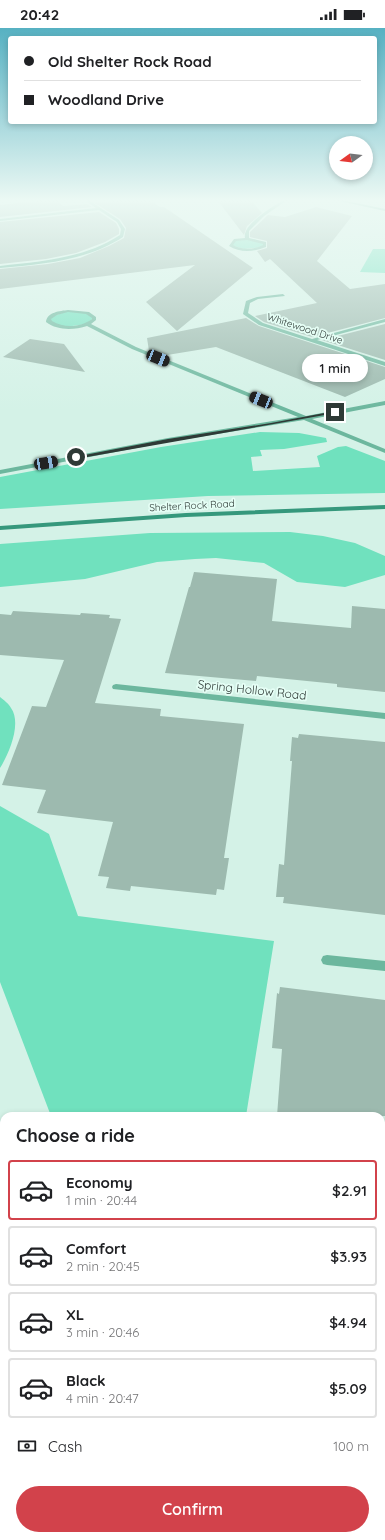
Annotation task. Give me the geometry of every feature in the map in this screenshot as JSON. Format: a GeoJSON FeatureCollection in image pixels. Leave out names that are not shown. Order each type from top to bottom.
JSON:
{"type":"FeatureCollection","features":[{"type":"Feature","properties":{"kind":"main road","name":"Shelter Rock Road"},"geometry":{"type":"LineString","coordinates":[[0,528],[186,515],[385,507]]}},
{"type":"Feature","properties":{"kind":"street","name":"Whitewood Drive"},"geometry":{"type":"LineString","coordinates":[[283,295],[257,298],[248,302],[245,314],[261,324],[385,364]]}},
{"type":"Feature","properties":{"kind":"street"},"geometry":{"type":"LineString","coordinates":[[87,324],[92,322],[94,317],[82,312],[62,312],[55,314],[48,319],[52,324],[65,327],[87,324],[139,350],[385,451]]}},
{"type":"Feature","properties":{"kind":"street"},"geometry":{"type":"LineString","coordinates":[[313,340],[385,320]]}},
{"type":"Feature","properties":{"kind":"street"},"geometry":{"type":"LineString","coordinates":[[0,472],[168,440],[305,418],[385,403]]}},
{"type":"Feature","properties":{"kind":"street","name":"Spring Hollow Road"},"geometry":{"type":"LineString","coordinates":[[116,687],[385,716]]}},
{"type":"Feature","properties":{"kind":"street"},"geometry":{"type":"LineString","coordinates":[[328,960],[385,966]]}},
{"type":"Feature","properties":{"kind":"green space"},"geometry":{"type":"Polygon","coordinates":[[[361,270],[385,270],[385,273],[360,272],[361,270]]]}},
{"type":"Feature","properties":{"kind":"green space"},"geometry":{"type":"Polygon","coordinates":[[[68,311],[82,312],[94,317],[87,324],[65,327],[49,322],[51,317],[68,311]]]}},
{"type":"Feature","properties":{"kind":"green space"},"geometry":{"type":"Polygon","coordinates":[[[260,432],[299,433],[326,438],[327,442],[284,449],[260,450],[262,456],[251,457],[253,471],[320,467],[317,456],[338,447],[346,446],[385,461],[385,493],[208,496],[0,509],[0,477],[161,447],[260,432]]]}},
{"type":"Feature","properties":{"kind":"green space"},"geometry":{"type":"Polygon","coordinates":[[[290,532],[323,536],[355,543],[385,556],[385,575],[345,587],[297,582],[264,563],[216,558],[157,562],[85,579],[0,587],[0,544],[150,533],[290,532]]]}},
{"type":"Feature","properties":{"kind":"green space"},"geometry":{"type":"Polygon","coordinates":[[[0,697],[6,702],[14,714],[15,730],[7,755],[0,768],[0,697]]]}},
{"type":"Feature","properties":{"kind":"green space"},"geometry":{"type":"Polygon","coordinates":[[[0,806],[49,834],[78,916],[274,941],[247,1112],[49,1112],[0,982],[0,806]]]}},
{"type":"Feature","properties":{"kind":"building"},"geometry":{"type":"Polygon","coordinates":[[[0,270],[158,270],[0,289],[0,270]]]}},
{"type":"Feature","properties":{"kind":"building"},"geometry":{"type":"Polygon","coordinates":[[[189,270],[251,270],[177,331],[146,302],[189,270]]]}},
{"type":"Feature","properties":{"kind":"building"},"geometry":{"type":"Polygon","coordinates":[[[281,270],[327,270],[350,289],[385,284],[385,318],[312,337],[264,322],[255,316],[317,303],[281,270]]]}},
{"type":"Feature","properties":{"kind":"building"},"geometry":{"type":"Polygon","coordinates":[[[246,318],[259,326],[385,367],[385,379],[345,397],[216,347],[161,356],[149,351],[147,338],[246,318]]]}},
{"type":"Feature","properties":{"kind":"building"},"geometry":{"type":"Polygon","coordinates":[[[385,324],[385,360],[322,340],[385,324]]]}},
{"type":"Feature","properties":{"kind":"building"},"geometry":{"type":"Polygon","coordinates":[[[30,339],[64,344],[85,372],[3,357],[30,339]]]}},
{"type":"Feature","properties":{"kind":"building"},"geometry":{"type":"Polygon","coordinates":[[[194,572],[277,579],[272,621],[351,628],[352,606],[385,609],[385,692],[337,687],[337,684],[257,676],[256,681],[165,673],[194,572]]]}},
{"type":"Feature","properties":{"kind":"building"},"geometry":{"type":"Polygon","coordinates":[[[13,611],[80,615],[81,613],[110,615],[109,618],[121,619],[95,703],[161,709],[160,716],[244,724],[224,858],[229,858],[224,890],[217,889],[216,895],[131,886],[130,891],[106,888],[109,877],[98,876],[113,822],[37,813],[46,790],[2,785],[32,706],[46,707],[64,660],[0,655],[0,614],[11,615],[13,611]]]}},
{"type":"Feature","properties":{"kind":"building"},"geometry":{"type":"Polygon","coordinates":[[[299,734],[385,742],[385,915],[283,903],[284,897],[276,897],[279,864],[284,865],[292,761],[290,761],[292,737],[298,738],[299,734]]]}},
{"type":"Feature","properties":{"kind":"building"},"geometry":{"type":"Polygon","coordinates":[[[280,987],[385,1000],[385,1112],[277,1112],[282,1049],[272,1048],[277,993],[279,994],[280,987]]]}},
{"type":"Feature","properties":{"kind":"route"},"geometry":{"type":"LineString","coordinates":[[76,457],[335,412]]}}]}
